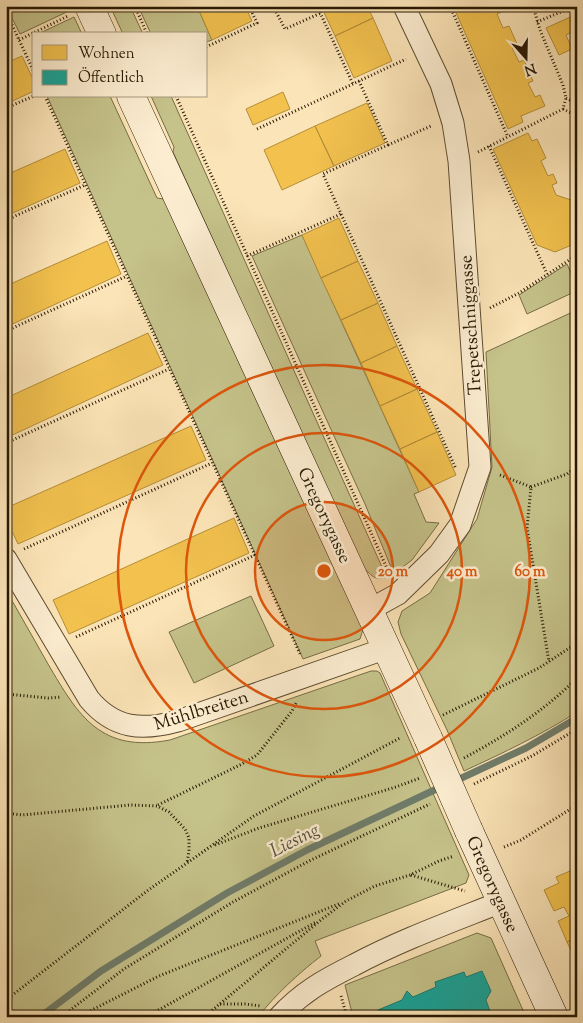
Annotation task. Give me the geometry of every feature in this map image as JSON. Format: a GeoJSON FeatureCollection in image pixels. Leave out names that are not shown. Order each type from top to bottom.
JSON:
{"type":"FeatureCollection","features":[{"type":"Feature","properties":{"kind":"street","name":"Trepetschniggasse"},"geometry":{"type":"LineString","coordinates":[[369,610],[398,594],[440,554],[460,526],[480,467],[459,161],[451,117],[440,84],[404,6]]}},
{"type":"Feature","properties":{"kind":"street"},"geometry":{"type":"LineString","coordinates":[[80,10],[100,32]]}},
{"type":"Feature","properties":{"kind":"street","name":"Gregorygasse"},"geometry":{"type":"LineString","coordinates":[[132,98],[387,648],[554,1017]]}},
{"type":"Feature","properties":{"kind":"street","name":"Mühlbreiten"},"geometry":{"type":"LineString","coordinates":[[11,556],[83,690],[96,707],[114,720],[124,724],[146,727],[178,721],[387,648]]}},
{"type":"Feature","properties":{"kind":"street"},"geometry":{"type":"LineString","coordinates":[[280,1016],[312,987],[386,948],[501,902]]}},
{"type":"Feature","properties":{"kind":"path"},"geometry":{"type":"LineString","coordinates":[[135,6],[146,32]]}},
{"type":"Feature","properties":{"kind":"path"},"geometry":{"type":"LineString","coordinates":[[208,46],[257,23],[249,6]]}},
{"type":"Feature","properties":{"kind":"path"},"geometry":{"type":"LineString","coordinates":[[272,6],[285,29],[321,13]]}},
{"type":"Feature","properties":{"kind":"path"},"geometry":{"type":"LineString","coordinates":[[318,6],[353,84]]}},
{"type":"Feature","properties":{"kind":"path"},"geometry":{"type":"LineString","coordinates":[[450,6],[508,137]]}},
{"type":"Feature","properties":{"kind":"path"},"geometry":{"type":"LineString","coordinates":[[459,161],[563,109],[566,98],[563,85],[537,22],[533,6]]}},
{"type":"Feature","properties":{"kind":"path"},"geometry":{"type":"LineString","coordinates":[[537,22],[575,6]]}},
{"type":"Feature","properties":{"kind":"path"},"geometry":{"type":"LineString","coordinates":[[35,32],[80,10]]}},
{"type":"Feature","properties":{"kind":"path"},"geometry":{"type":"LineString","coordinates":[[6,12],[32,68]]}},
{"type":"Feature","properties":{"kind":"path"},"geometry":{"type":"LineString","coordinates":[[19,40],[32,34]]}},
{"type":"Feature","properties":{"kind":"path"},"geometry":{"type":"LineString","coordinates":[[257,129],[425,50]]}},
{"type":"Feature","properties":{"kind":"path"},"geometry":{"type":"LineString","coordinates":[[359,81],[388,144]]}},
{"type":"Feature","properties":{"kind":"path"},"geometry":{"type":"LineString","coordinates":[[6,108],[32,97]]}},
{"type":"Feature","properties":{"kind":"path"},"geometry":{"type":"LineString","coordinates":[[566,98],[570,100],[577,97]]}},
{"type":"Feature","properties":{"kind":"path"},"geometry":{"type":"LineString","coordinates":[[46,98],[255,555],[301,677],[296,706],[257,755],[157,806]]}},
{"type":"Feature","properties":{"kind":"path"},"geometry":{"type":"LineString","coordinates":[[177,98],[398,594]]}},
{"type":"Feature","properties":{"kind":"path"},"geometry":{"type":"LineString","coordinates":[[563,109],[577,116]]}},
{"type":"Feature","properties":{"kind":"path"},"geometry":{"type":"LineString","coordinates":[[451,117],[323,174],[469,498]]}},
{"type":"Feature","properties":{"kind":"path"},"geometry":{"type":"LineString","coordinates":[[489,146],[547,274]]}},
{"type":"Feature","properties":{"kind":"path"},"geometry":{"type":"LineString","coordinates":[[6,220],[85,184]]}},
{"type":"Feature","properties":{"kind":"path"},"geometry":{"type":"LineString","coordinates":[[247,256],[341,214]]}},
{"type":"Feature","properties":{"kind":"path"},"geometry":{"type":"LineString","coordinates":[[469,320],[519,293],[577,255]]}},
{"type":"Feature","properties":{"kind":"path"},"geometry":{"type":"LineString","coordinates":[[6,331],[127,276]]}},
{"type":"Feature","properties":{"kind":"path"},"geometry":{"type":"LineString","coordinates":[[6,444],[169,369]]}},
{"type":"Feature","properties":{"kind":"path"},"geometry":{"type":"LineString","coordinates":[[11,556],[212,463]]}},
{"type":"Feature","properties":{"kind":"path"},"geometry":{"type":"LineString","coordinates":[[480,467],[531,487],[567,474],[577,466]]}},
{"type":"Feature","properties":{"kind":"path"},"geometry":{"type":"LineString","coordinates":[[531,487],[527,528],[549,662]]}},
{"type":"Feature","properties":{"kind":"path"},"geometry":{"type":"LineString","coordinates":[[82,634],[255,555]]}},
{"type":"Feature","properties":{"kind":"path"},"geometry":{"type":"LineString","coordinates":[[6,1000],[146,891],[254,816],[425,731],[549,662],[577,643]]}},
{"type":"Feature","properties":{"kind":"path"},"geometry":{"type":"LineString","coordinates":[[461,760],[492,743],[522,723],[577,678]]}},
{"type":"Feature","properties":{"kind":"path"},"geometry":{"type":"LineString","coordinates":[[6,694],[48,698],[66,696],[83,690]]}},
{"type":"Feature","properties":{"kind":"path"},"geometry":{"type":"LineString","coordinates":[[470,786],[532,756],[577,728]]}},
{"type":"Feature","properties":{"kind":"path"},"geometry":{"type":"LineString","coordinates":[[207,848],[259,828],[396,787],[422,777]]}},
{"type":"Feature","properties":{"kind":"path"},"geometry":{"type":"LineString","coordinates":[[61,1017],[124,969],[232,902],[312,860],[435,802]]}},
{"type":"Feature","properties":{"kind":"path"},"geometry":{"type":"LineString","coordinates":[[6,813],[22,815],[130,805],[157,806],[169,812],[185,829],[189,838],[187,863]]}},
{"type":"Feature","properties":{"kind":"path"},"geometry":{"type":"LineString","coordinates":[[78,1017],[159,976],[346,901],[375,886],[410,875],[439,861],[473,840],[506,847],[521,840],[577,805]]}},
{"type":"Feature","properties":{"kind":"path"},"geometry":{"type":"LineString","coordinates":[[410,875],[501,902]]}},
{"type":"Feature","properties":{"kind":"path"},"geometry":{"type":"LineString","coordinates":[[204,1017],[346,901]]}},
{"type":"Feature","properties":{"kind":"path"},"geometry":{"type":"LineString","coordinates":[[146,1017],[322,919]]}},
{"type":"Feature","properties":{"kind":"path"},"geometry":{"type":"LineString","coordinates":[[219,1004],[260,1006],[280,1016]]}},
{"type":"Feature","properties":{"kind":"shaded area"},"geometry":{"type":"Polygon","coordinates":[[[6,6],[70,6],[71,10],[20,34],[6,6]]]}},
{"type":"Feature","properties":{"kind":"shaded area"},"geometry":{"type":"Polygon","coordinates":[[[110,6],[130,6],[142,32],[122,32],[110,6]]]}},
{"type":"Feature","properties":{"kind":"shaded area"},"geometry":{"type":"Polygon","coordinates":[[[138,6],[197,6],[212,40],[208,41],[208,32],[150,32],[138,6]]]}},
{"type":"Feature","properties":{"kind":"shaded area"},"geometry":{"type":"Polygon","coordinates":[[[74,17],[81,32],[42,32],[74,17]]]}},
{"type":"Feature","properties":{"kind":"shaded area"},"geometry":{"type":"Polygon","coordinates":[[[48,98],[111,98],[157,198],[170,200],[364,626],[360,639],[303,659],[48,98]]]}},
{"type":"Feature","properties":{"kind":"shaded area"},"geometry":{"type":"Polygon","coordinates":[[[152,98],[172,98],[386,576],[385,578],[375,577],[362,566],[173,152],[174,147],[152,98]]]}},
{"type":"Feature","properties":{"kind":"shaded area"},"geometry":{"type":"Polygon","coordinates":[[[302,235],[419,492],[414,494],[426,522],[439,523],[412,560],[396,572],[393,572],[365,504],[252,256],[302,235]]]}},
{"type":"Feature","properties":{"kind":"shaded area"},"geometry":{"type":"Polygon","coordinates":[[[567,264],[577,287],[572,293],[527,314],[519,295],[567,264]]]}},
{"type":"Feature","properties":{"kind":"shaded area"},"geometry":{"type":"Polygon","coordinates":[[[577,310],[577,712],[536,736],[464,771],[447,730],[401,634],[398,622],[402,611],[430,593],[477,519],[492,467],[486,352],[577,310]]]}},
{"type":"Feature","properties":{"kind":"shaded area"},"geometry":{"type":"Polygon","coordinates":[[[6,590],[70,700],[95,727],[109,736],[126,741],[146,743],[170,740],[371,671],[377,671],[380,673],[469,875],[466,883],[315,941],[321,956],[272,1000],[258,1017],[6,1017],[6,590]]]}},
{"type":"Feature","properties":{"kind":"shaded area"},"geometry":{"type":"Polygon","coordinates":[[[251,596],[274,646],[194,683],[169,632],[251,596]]]}},
{"type":"Feature","properties":{"kind":"shaded area"},"geometry":{"type":"Polygon","coordinates":[[[477,933],[491,938],[526,1017],[353,1017],[345,985],[477,933]]]}},
{"type":"Feature","properties":{"kind":"building: Wohnen"},"geometry":{"type":"Polygon","coordinates":[[[197,6],[245,6],[252,21],[212,40],[197,6]]]}},
{"type":"Feature","properties":{"kind":"building: Wohnen"},"geometry":{"type":"Polygon","coordinates":[[[321,6],[367,6],[373,18],[335,36],[321,6]]]}},
{"type":"Feature","properties":{"kind":"building: Wohnen"},"geometry":{"type":"Polygon","coordinates":[[[453,6],[499,6],[502,12],[497,14],[503,28],[509,26],[518,46],[512,48],[519,62],[524,60],[533,81],[528,83],[535,97],[540,95],[545,106],[521,116],[523,122],[508,129],[453,6]]]}},
{"type":"Feature","properties":{"kind":"building: Wohnen"},"geometry":{"type":"Polygon","coordinates":[[[577,14],[577,30],[566,35],[572,49],[559,55],[546,28],[577,14]]]}},
{"type":"Feature","properties":{"kind":"building: Wohnen"},"geometry":{"type":"Polygon","coordinates":[[[373,18],[392,61],[354,78],[335,36],[373,18]]]}},
{"type":"Feature","properties":{"kind":"building: Wohnen"},"geometry":{"type":"Polygon","coordinates":[[[22,56],[32,77],[32,92],[6,104],[6,63],[22,56]]]}},
{"type":"Feature","properties":{"kind":"building: Wohnen"},"geometry":{"type":"Polygon","coordinates":[[[283,92],[290,109],[253,125],[246,109],[283,92]]]}},
{"type":"Feature","properties":{"kind":"building: Wohnen"},"geometry":{"type":"Polygon","coordinates":[[[367,103],[385,143],[334,166],[315,126],[367,103]]]}},
{"type":"Feature","properties":{"kind":"building: Wohnen"},"geometry":{"type":"Polygon","coordinates":[[[315,126],[334,166],[282,190],[264,150],[315,126]]]}},
{"type":"Feature","properties":{"kind":"building: Wohnen"},"geometry":{"type":"Polygon","coordinates":[[[528,133],[532,141],[537,139],[546,158],[541,161],[548,176],[553,174],[557,183],[552,185],[556,195],[574,201],[577,200],[577,236],[572,239],[574,244],[555,252],[537,245],[493,149],[528,133]]]}},
{"type":"Feature","properties":{"kind":"building: Wohnen"},"geometry":{"type":"Polygon","coordinates":[[[65,149],[80,183],[6,216],[6,175],[65,149]]]}},
{"type":"Feature","properties":{"kind":"building: Wohnen"},"geometry":{"type":"Polygon","coordinates":[[[339,218],[358,261],[321,278],[302,235],[339,218]]]}},
{"type":"Feature","properties":{"kind":"building: Wohnen"},"geometry":{"type":"Polygon","coordinates":[[[107,241],[121,274],[6,327],[6,286],[107,241]]]}},
{"type":"Feature","properties":{"kind":"building: Wohnen"},"geometry":{"type":"Polygon","coordinates":[[[358,261],[378,303],[341,320],[321,278],[358,261]]]}},
{"type":"Feature","properties":{"kind":"building: Wohnen"},"geometry":{"type":"Polygon","coordinates":[[[378,303],[397,346],[361,363],[341,320],[378,303]]]}},
{"type":"Feature","properties":{"kind":"building: Wohnen"},"geometry":{"type":"Polygon","coordinates":[[[148,333],[163,365],[6,438],[6,398],[148,333]]]}},
{"type":"Feature","properties":{"kind":"building: Wohnen"},"geometry":{"type":"Polygon","coordinates":[[[397,346],[417,389],[380,406],[361,363],[397,346]]]}},
{"type":"Feature","properties":{"kind":"building: Wohnen"},"geometry":{"type":"Polygon","coordinates":[[[417,389],[437,432],[400,449],[380,406],[417,389]]]}},
{"type":"Feature","properties":{"kind":"building: Wohnen"},"geometry":{"type":"Polygon","coordinates":[[[191,426],[206,460],[18,544],[6,518],[6,508],[191,426]]]}},
{"type":"Feature","properties":{"kind":"building: Wohnen"},"geometry":{"type":"Polygon","coordinates":[[[437,432],[456,475],[419,492],[400,449],[437,432]]]}},
{"type":"Feature","properties":{"kind":"building: Wohnen"},"geometry":{"type":"Polygon","coordinates":[[[234,518],[249,553],[69,634],[53,600],[234,518]]]}},
{"type":"Feature","properties":{"kind":"building: Wohnen"},"geometry":{"type":"Polygon","coordinates":[[[577,868],[577,938],[567,942],[558,921],[569,916],[564,907],[554,911],[544,890],[559,883],[556,877],[577,868]]]}},
{"type":"Feature","properties":{"kind":"building: Wohnen"},"geometry":{"type":"Polygon","coordinates":[[[577,938],[577,963],[567,942],[577,938]]]}},
{"type":"Feature","properties":{"kind":"building: Öffentlich"},"geometry":{"type":"Polygon","coordinates":[[[482,971],[491,991],[486,1000],[492,1017],[380,1017],[378,1010],[402,1000],[407,991],[413,997],[436,987],[435,982],[464,972],[466,977],[482,971]]]}},
{"type":"Feature","properties":{"kind":"waterway","name":"Liesing"},"geometry":{"type":"LineString","coordinates":[[453,782],[526,748],[577,718]]}},
{"type":"Feature","properties":{"kind":"waterway","name":"Liesing"},"geometry":{"type":"LineString","coordinates":[[40,1017],[101,971],[227,893],[307,850],[443,786]]}}]}
